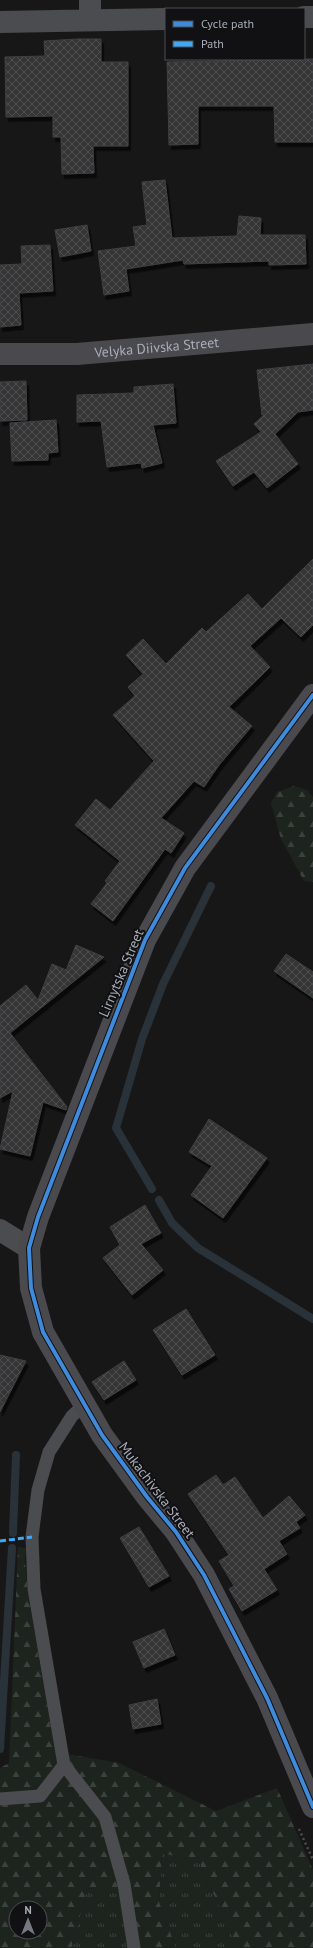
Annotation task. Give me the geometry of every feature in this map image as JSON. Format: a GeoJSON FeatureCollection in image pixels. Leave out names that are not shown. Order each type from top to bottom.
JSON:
{"type":"FeatureCollection","features":[{"type":"Feature","properties":{"kind":"street"},"geometry":{"type":"LineString","coordinates":[[0,22],[90,10],[165,19]]}},
{"type":"Feature","properties":{"kind":"street","name":"Velyka Diivska Street"},"geometry":{"type":"LineString","coordinates":[[0,354],[77,354],[313,334]]}},
{"type":"Feature","properties":{"kind":"street","name":"Lirnytska Street"},"geometry":{"type":"LineString","coordinates":[[29,1248],[43,1202],[145,940],[185,868],[313,695]]}},
{"type":"Feature","properties":{"kind":"street"},"geometry":{"type":"LineString","coordinates":[[0,1230],[29,1248]]}},
{"type":"Feature","properties":{"kind":"street","name":"Mukachivska Street"},"geometry":{"type":"LineString","coordinates":[[29,1248],[31,1288],[43,1332],[102,1434],[147,1497],[176,1532],[204,1575],[267,1698],[313,1807]]}},
{"type":"Feature","properties":{"kind":"lane"},"geometry":{"type":"LineString","coordinates":[[84,1405],[72,1416],[49,1452],[38,1490],[32,1537],[34,1589],[64,1765],[105,1817],[124,1884],[134,1948]]}},
{"type":"Feature","properties":{"kind":"lane"},"geometry":{"type":"LineString","coordinates":[[0,1799],[40,1796],[64,1765]]}},
{"type":"Feature","properties":{"kind":"path"},"geometry":{"type":"LineString","coordinates":[[298,1826],[313,1860]]}},
{"type":"Feature","properties":{"kind":"green space"},"geometry":{"type":"Polygon","coordinates":[[[294,786],[307,790],[313,797],[313,882],[304,881],[281,839],[271,803],[277,792],[294,786]]]}},
{"type":"Feature","properties":{"kind":"green space"},"geometry":{"type":"Polygon","coordinates":[[[18,1547],[26,1548],[25,1562],[28,1594],[55,1752],[119,1763],[216,1811],[277,1788],[313,1870],[313,1948],[238,1948],[199,1862],[162,1853],[159,1902],[176,1948],[141,1948],[124,1895],[88,1888],[72,1944],[73,1948],[0,1948],[0,1768],[9,1763],[18,1547]]]}},
{"type":"Feature","properties":{"kind":"green space"},"geometry":{"type":"Polygon","coordinates":[[[162,1853],[199,1862],[238,1948],[176,1948],[159,1902],[162,1853]]]}},
{"type":"Feature","properties":{"kind":"green space"},"geometry":{"type":"Polygon","coordinates":[[[88,1888],[124,1895],[141,1948],[73,1948],[72,1944],[88,1888]]]}},
{"type":"Feature","properties":{"kind":"building"},"geometry":{"type":"Polygon","coordinates":[[[101,39],[101,62],[128,62],[128,146],[93,146],[94,173],[62,174],[61,137],[53,137],[53,116],[6,117],[5,57],[45,56],[44,41],[101,39]]]}},
{"type":"Feature","properties":{"kind":"building"},"geometry":{"type":"Polygon","coordinates":[[[313,59],[313,142],[275,142],[274,106],[198,106],[198,144],[169,145],[167,62],[313,59]]]}},
{"type":"Feature","properties":{"kind":"building"},"geometry":{"type":"Polygon","coordinates":[[[165,180],[172,238],[237,236],[239,216],[261,218],[260,235],[305,235],[306,264],[269,265],[269,261],[184,264],[183,260],[126,269],[129,291],[104,295],[98,251],[136,246],[133,227],[147,225],[142,182],[165,180]]]}},
{"type":"Feature","properties":{"kind":"building"},"geometry":{"type":"Polygon","coordinates":[[[87,225],[91,251],[60,257],[55,230],[87,225]]]}},
{"type":"Feature","properties":{"kind":"building"},"geometry":{"type":"Polygon","coordinates":[[[50,245],[53,291],[19,293],[21,325],[0,327],[0,265],[22,264],[21,246],[50,245]]]}},
{"type":"Feature","properties":{"kind":"building"},"geometry":{"type":"Polygon","coordinates":[[[313,364],[313,410],[298,412],[275,434],[298,464],[267,488],[254,472],[233,486],[216,461],[261,432],[254,424],[264,415],[262,415],[257,370],[313,364]]]}},
{"type":"Feature","properties":{"kind":"building"},"geometry":{"type":"Polygon","coordinates":[[[26,381],[27,420],[0,421],[0,382],[26,381]]]}},
{"type":"Feature","properties":{"kind":"building"},"geometry":{"type":"Polygon","coordinates":[[[173,384],[176,423],[153,425],[162,463],[142,468],[141,463],[107,467],[101,421],[77,422],[77,395],[134,393],[134,387],[173,384]]]}},
{"type":"Feature","properties":{"kind":"building"},"geometry":{"type":"Polygon","coordinates":[[[56,420],[58,452],[48,453],[48,460],[12,461],[10,423],[56,420]]]}},
{"type":"Feature","properties":{"kind":"building"},"geometry":{"type":"Polygon","coordinates":[[[313,559],[313,625],[301,637],[281,618],[250,646],[270,667],[229,707],[252,726],[219,765],[204,787],[194,781],[161,818],[184,833],[171,853],[165,849],[113,921],[91,904],[107,883],[105,881],[120,861],[75,825],[96,799],[110,810],[154,761],[113,715],[135,696],[128,687],[143,674],[126,655],[143,639],[166,664],[202,628],[206,632],[248,594],[262,609],[313,559]]]}},
{"type":"Feature","properties":{"kind":"building"},"geometry":{"type":"Polygon","coordinates":[[[76,945],[104,957],[10,1033],[67,1107],[66,1110],[43,1102],[30,1156],[0,1149],[13,1091],[0,1098],[0,1006],[26,985],[38,1000],[52,964],[66,970],[76,945]]]}},
{"type":"Feature","properties":{"kind":"building"},"geometry":{"type":"Polygon","coordinates":[[[286,954],[313,972],[313,998],[274,971],[286,954]]]}},
{"type":"Feature","properties":{"kind":"building"},"geometry":{"type":"Polygon","coordinates":[[[209,1119],[267,1158],[223,1218],[191,1195],[212,1166],[189,1152],[209,1119]]]}},
{"type":"Feature","properties":{"kind":"building"},"geometry":{"type":"Polygon","coordinates":[[[145,1205],[161,1233],[141,1244],[163,1270],[132,1295],[103,1258],[120,1245],[110,1227],[145,1205]]]}},
{"type":"Feature","properties":{"kind":"building"},"geometry":{"type":"Polygon","coordinates":[[[186,1309],[215,1355],[182,1375],[153,1330],[186,1309]]]}},
{"type":"Feature","properties":{"kind":"building"},"geometry":{"type":"Polygon","coordinates":[[[0,1355],[26,1361],[0,1412],[0,1355]]]}},
{"type":"Feature","properties":{"kind":"building"},"geometry":{"type":"Polygon","coordinates":[[[124,1361],[136,1380],[104,1400],[92,1382],[124,1361]]]}},
{"type":"Feature","properties":{"kind":"building"},"geometry":{"type":"Polygon","coordinates":[[[216,1475],[223,1485],[235,1477],[263,1518],[289,1496],[305,1515],[296,1522],[300,1528],[279,1541],[287,1554],[264,1569],[277,1590],[242,1611],[229,1589],[234,1586],[219,1561],[229,1555],[188,1494],[216,1475]]]}},
{"type":"Feature","properties":{"kind":"building"},"geometry":{"type":"Polygon","coordinates":[[[139,1527],[169,1576],[149,1587],[120,1538],[139,1527]]]}},
{"type":"Feature","properties":{"kind":"building"},"geometry":{"type":"Polygon","coordinates":[[[164,1629],[175,1655],[144,1668],[133,1642],[164,1629]]]}},
{"type":"Feature","properties":{"kind":"building"},"geometry":{"type":"Polygon","coordinates":[[[157,1699],[161,1724],[133,1729],[129,1705],[157,1699]]]}},
{"type":"Feature","properties":{"kind":"waterway"},"geometry":{"type":"LineString","coordinates":[[152,1189],[116,1128],[142,1039],[163,984],[211,886]]}},
{"type":"Feature","properties":{"kind":"waterway"},"geometry":{"type":"LineString","coordinates":[[159,1200],[172,1223],[198,1248],[313,1319]]}},
{"type":"Feature","properties":{"kind":"waterway"},"geometry":{"type":"LineString","coordinates":[[13,1533],[16,1455]]}},
{"type":"Feature","properties":{"kind":"waterway"},"geometry":{"type":"LineString","coordinates":[[0,1749],[12,1548]]}},
{"type":"Feature","properties":{"kind":"marked path"},"geometry":{"type":"LineString","coordinates":[[0,1541],[32,1537]]}},
{"type":"Feature","properties":{"kind":"cycle path"},"geometry":{"type":"LineString","coordinates":[[313,695],[185,868],[145,940],[38,1217],[29,1248],[31,1288],[43,1332],[102,1435],[147,1497],[176,1532],[204,1575],[267,1698],[313,1807]]}}]}
